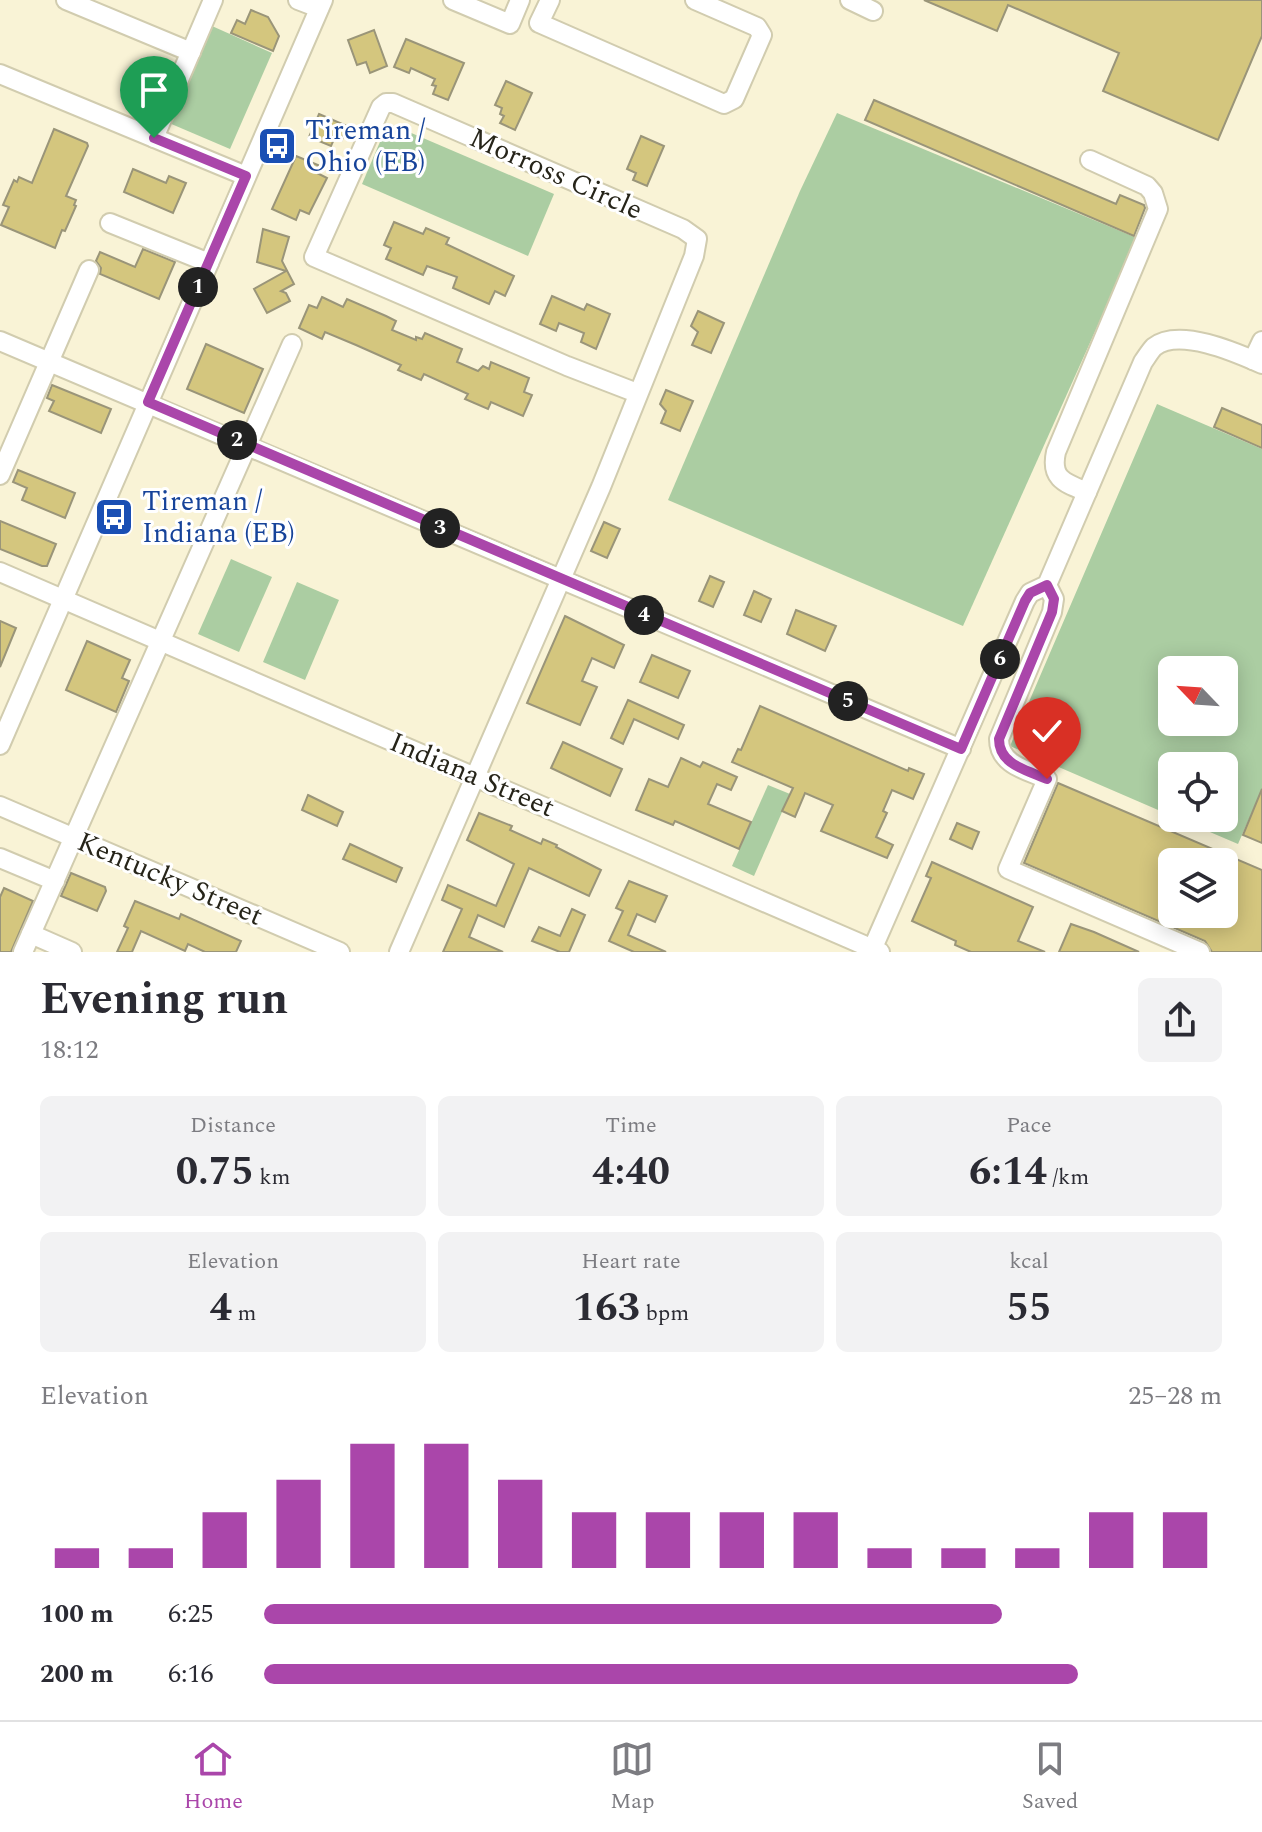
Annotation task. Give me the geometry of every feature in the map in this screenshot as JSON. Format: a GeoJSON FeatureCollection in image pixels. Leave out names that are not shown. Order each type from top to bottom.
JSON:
{"type":"FeatureCollection","features":[{"type":"Feature","properties":{"kind":"street"},"geometry":{"type":"LineString","coordinates":[[66,0],[191,52]]}},
{"type":"Feature","properties":{"kind":"street"},"geometry":{"type":"LineString","coordinates":[[154,138],[213,0]]}},
{"type":"Feature","properties":{"kind":"street"},"geometry":{"type":"LineString","coordinates":[[0,745],[321,4],[298,0]]}},
{"type":"Feature","properties":{"kind":"street"},"geometry":{"type":"LineString","coordinates":[[453,0],[510,24],[520,2],[547,7],[539,23],[724,104],[734,99],[762,35],[757,27],[695,0]]}},
{"type":"Feature","properties":{"kind":"street"},"geometry":{"type":"LineString","coordinates":[[850,0],[873,11]]}},
{"type":"Feature","properties":{"kind":"street"},"geometry":{"type":"LineString","coordinates":[[0,74],[246,176]]}},
{"type":"Feature","properties":{"kind":"street","name":"Morross Circle"},"geometry":{"type":"LineString","coordinates":[[399,952],[601,487],[694,256],[697,239],[683,229],[393,103],[381,107],[314,257],[637,393]]}},
{"type":"Feature","properties":{"kind":"street"},"geometry":{"type":"LineString","coordinates":[[1087,492],[1061,479],[1053,464],[1056,452],[1158,209],[1147,186],[1090,160]]}},
{"type":"Feature","properties":{"kind":"street"},"geometry":{"type":"LineString","coordinates":[[110,223],[209,263]]}},
{"type":"Feature","properties":{"kind":"street"},"geometry":{"type":"LineString","coordinates":[[0,475],[89,270]]}},
{"type":"Feature","properties":{"kind":"street"},"geometry":{"type":"LineString","coordinates":[[0,341],[961,749]]}},
{"type":"Feature","properties":{"kind":"street"},"geometry":{"type":"LineString","coordinates":[[875,951],[1025,601],[1030,593],[1047,585],[1143,362],[1153,348],[1168,341],[1217,344],[1258,362],[1262,341]]}},
{"type":"Feature","properties":{"kind":"street"},"geometry":{"type":"LineString","coordinates":[[23,952],[292,344]]}},
{"type":"Feature","properties":{"kind":"street","name":"Indiana Street"},"geometry":{"type":"LineString","coordinates":[[0,572],[875,951]]}},
{"type":"Feature","properties":{"kind":"street"},"geometry":{"type":"LineString","coordinates":[[1047,585],[1054,599],[1052,612],[999,739],[1002,756],[1009,762],[1047,779],[1008,869],[1200,952]]}},
{"type":"Feature","properties":{"kind":"street","name":"Kentucky Street"},"geometry":{"type":"LineString","coordinates":[[0,806],[340,952]]}},
{"type":"Feature","properties":{"kind":"street"},"geometry":{"type":"LineString","coordinates":[[0,858],[55,881]]}},
{"type":"Feature","properties":{"kind":"street"},"geometry":{"type":"LineString","coordinates":[[31,934],[72,952]]}},
{"type":"Feature","properties":{"kind":"green space"},"geometry":{"type":"Polygon","coordinates":[[[212,26],[272,53],[230,149],[169,123],[212,26]]]}},
{"type":"Feature","properties":{"kind":"green space"},"geometry":{"type":"Polygon","coordinates":[[[837,113],[1137,238],[963,626],[668,500],[800,191],[837,113]]]}},
{"type":"Feature","properties":{"kind":"green space"},"geometry":{"type":"Polygon","coordinates":[[[388,123],[554,194],[528,256],[362,184],[388,123]]]}},
{"type":"Feature","properties":{"kind":"green space"},"geometry":{"type":"Polygon","coordinates":[[[1157,404],[1262,449],[1262,789],[1238,844],[1210,832],[1238,832],[1238,752],[1158,752],[1158,810],[1010,746],[1157,404]]]}},
{"type":"Feature","properties":{"kind":"green space"},"geometry":{"type":"Polygon","coordinates":[[[231,559],[272,577],[239,652],[198,634],[231,559]]]}},
{"type":"Feature","properties":{"kind":"green space"},"geometry":{"type":"Polygon","coordinates":[[[297,582],[339,600],[305,680],[263,662],[297,582]]]}},
{"type":"Feature","properties":{"kind":"green space"},"geometry":{"type":"Polygon","coordinates":[[[768,785],[790,794],[754,876],[732,866],[768,785]]]}},
{"type":"Feature","properties":{"kind":"building"},"geometry":{"type":"Polygon","coordinates":[[[924,0],[1262,0],[1262,36],[1218,140],[1103,91],[1119,53],[1008,5],[997,31],[924,0]]]}},
{"type":"Feature","properties":{"kind":"building"},"geometry":{"type":"Polygon","coordinates":[[[251,10],[268,17],[279,36],[273,51],[231,33],[237,20],[245,24],[251,10]]]}},
{"type":"Feature","properties":{"kind":"building"},"geometry":{"type":"Polygon","coordinates":[[[374,30],[387,66],[370,73],[366,62],[357,65],[348,40],[374,30]]]}},
{"type":"Feature","properties":{"kind":"building"},"geometry":{"type":"Polygon","coordinates":[[[406,39],[464,63],[448,100],[433,94],[435,79],[411,68],[409,73],[394,67],[406,39]]]}},
{"type":"Feature","properties":{"kind":"building"},"geometry":{"type":"Polygon","coordinates":[[[506,81],[532,93],[515,130],[500,123],[504,116],[500,114],[502,108],[495,105],[506,81]]]}},
{"type":"Feature","properties":{"kind":"building"},"geometry":{"type":"Polygon","coordinates":[[[874,100],[1116,204],[1120,195],[1144,205],[1134,236],[865,120],[874,100]]]}},
{"type":"Feature","properties":{"kind":"building"},"geometry":{"type":"Polygon","coordinates":[[[319,114],[347,126],[342,140],[335,137],[331,146],[309,137],[319,114]]]}},
{"type":"Feature","properties":{"kind":"building"},"geometry":{"type":"Polygon","coordinates":[[[54,129],[88,146],[66,196],[76,200],[76,206],[55,248],[1,225],[9,207],[3,205],[14,180],[17,182],[19,177],[32,183],[54,129]]]}},
{"type":"Feature","properties":{"kind":"building"},"geometry":{"type":"Polygon","coordinates":[[[641,136],[664,146],[647,186],[633,180],[636,173],[627,169],[641,136]]]}},
{"type":"Feature","properties":{"kind":"building"},"geometry":{"type":"Polygon","coordinates":[[[296,156],[318,165],[315,172],[327,178],[309,214],[300,210],[296,220],[272,209],[296,156]]]}},
{"type":"Feature","properties":{"kind":"building"},"geometry":{"type":"Polygon","coordinates":[[[133,169],[166,183],[169,176],[186,183],[173,213],[124,192],[133,169]]]}},
{"type":"Feature","properties":{"kind":"building"},"geometry":{"type":"Polygon","coordinates":[[[394,222],[423,234],[426,228],[449,238],[446,244],[514,276],[505,296],[495,291],[489,304],[453,288],[457,277],[427,266],[423,275],[386,259],[391,248],[384,245],[394,222]]]}},
{"type":"Feature","properties":{"kind":"building"},"geometry":{"type":"Polygon","coordinates":[[[263,229],[289,237],[282,261],[294,284],[281,291],[290,301],[267,313],[254,289],[286,271],[257,262],[263,229]]]}},
{"type":"Feature","properties":{"kind":"building"},"geometry":{"type":"Polygon","coordinates":[[[143,249],[175,262],[159,299],[100,274],[101,268],[96,261],[100,252],[135,267],[143,249]]]}},
{"type":"Feature","properties":{"kind":"building"},"geometry":{"type":"Polygon","coordinates":[[[552,296],[584,310],[587,304],[610,314],[596,349],[581,342],[584,333],[559,323],[556,331],[540,324],[552,296]]]}},
{"type":"Feature","properties":{"kind":"building"},"geometry":{"type":"Polygon","coordinates":[[[322,297],[343,307],[347,299],[386,316],[396,321],[392,330],[416,340],[416,337],[422,339],[425,333],[462,349],[457,362],[478,371],[483,366],[489,369],[491,362],[529,378],[524,392],[532,395],[523,416],[491,402],[488,409],[465,399],[468,394],[424,374],[421,380],[398,370],[401,365],[356,345],[325,332],[322,339],[299,328],[309,305],[317,308],[322,297]]]}},
{"type":"Feature","properties":{"kind":"building"},"geometry":{"type":"Polygon","coordinates":[[[698,311],[724,323],[711,353],[692,345],[698,332],[691,326],[698,311]]]}},
{"type":"Feature","properties":{"kind":"building"},"geometry":{"type":"Polygon","coordinates":[[[206,344],[263,369],[244,413],[187,389],[206,344]]]}},
{"type":"Feature","properties":{"kind":"building"},"geometry":{"type":"Polygon","coordinates":[[[52,385],[111,409],[101,433],[49,411],[54,401],[47,398],[52,385]]]}},
{"type":"Feature","properties":{"kind":"building"},"geometry":{"type":"Polygon","coordinates":[[[666,390],[693,401],[680,431],[661,423],[666,411],[660,404],[666,390]]]}},
{"type":"Feature","properties":{"kind":"building"},"geometry":{"type":"Polygon","coordinates":[[[1222,408],[1262,425],[1262,448],[1214,427],[1222,408]]]}},
{"type":"Feature","properties":{"kind":"building"},"geometry":{"type":"Polygon","coordinates":[[[18,470],[75,493],[65,518],[22,500],[27,488],[13,482],[18,470]]]}},
{"type":"Feature","properties":{"kind":"building"},"geometry":{"type":"Polygon","coordinates":[[[0,521],[56,544],[47,566],[0,549],[0,521]]]}},
{"type":"Feature","properties":{"kind":"building"},"geometry":{"type":"Polygon","coordinates":[[[604,522],[620,529],[607,558],[591,551],[604,522]]]}},
{"type":"Feature","properties":{"kind":"building"},"geometry":{"type":"Polygon","coordinates":[[[710,576],[724,582],[713,607],[699,601],[710,576]]]}},
{"type":"Feature","properties":{"kind":"building"},"geometry":{"type":"Polygon","coordinates":[[[754,591],[771,599],[761,622],[744,615],[754,591]]]}},
{"type":"Feature","properties":{"kind":"building"},"geometry":{"type":"Polygon","coordinates":[[[796,610],[836,626],[825,651],[787,634],[796,610]]]}},
{"type":"Feature","properties":{"kind":"building"},"geometry":{"type":"Polygon","coordinates":[[[565,616],[624,645],[614,668],[592,658],[582,681],[597,687],[580,725],[527,703],[565,616]]]}},
{"type":"Feature","properties":{"kind":"building"},"geometry":{"type":"Polygon","coordinates":[[[0,621],[16,628],[0,667],[0,621]]]}},
{"type":"Feature","properties":{"kind":"building"},"geometry":{"type":"Polygon","coordinates":[[[87,641],[130,660],[122,678],[129,681],[116,712],[66,690],[87,641]]]}},
{"type":"Feature","properties":{"kind":"building"},"geometry":{"type":"Polygon","coordinates":[[[652,655],[690,671],[678,698],[640,682],[652,655]]]}},
{"type":"Feature","properties":{"kind":"building"},"geometry":{"type":"Polygon","coordinates":[[[628,700],[684,725],[678,739],[634,719],[623,744],[611,738],[628,700]]]}},
{"type":"Feature","properties":{"kind":"building"},"geometry":{"type":"Polygon","coordinates":[[[760,706],[908,771],[909,768],[924,774],[913,799],[892,790],[883,811],[887,813],[876,837],[893,845],[887,858],[821,831],[833,805],[805,793],[795,817],[782,811],[793,788],[732,762],[738,749],[741,750],[760,706]]]}},
{"type":"Feature","properties":{"kind":"building"},"geometry":{"type":"Polygon","coordinates":[[[563,742],[622,769],[610,796],[551,768],[563,742]]]}},
{"type":"Feature","properties":{"kind":"building"},"geometry":{"type":"Polygon","coordinates":[[[681,758],[700,767],[703,762],[737,777],[731,790],[717,784],[708,804],[751,822],[739,849],[675,821],[673,825],[636,810],[649,779],[668,787],[681,758]]]}},
{"type":"Feature","properties":{"kind":"building"},"geometry":{"type":"Polygon","coordinates":[[[1058,783],[1158,826],[1158,832],[1173,832],[1210,848],[1158,848],[1158,921],[1024,863],[1058,783]]]}},
{"type":"Feature","properties":{"kind":"building"},"geometry":{"type":"Polygon","coordinates":[[[1262,789],[1262,843],[1243,835],[1262,789]]]}},
{"type":"Feature","properties":{"kind":"building"},"geometry":{"type":"Polygon","coordinates":[[[308,795],[343,812],[337,826],[302,810],[308,795]]]}},
{"type":"Feature","properties":{"kind":"building"},"geometry":{"type":"Polygon","coordinates":[[[479,813],[512,826],[510,830],[541,844],[543,839],[557,845],[601,870],[589,896],[529,868],[504,927],[478,915],[469,937],[503,952],[443,952],[462,909],[442,900],[448,885],[496,906],[514,864],[467,840],[479,813]]]}},
{"type":"Feature","properties":{"kind":"building"},"geometry":{"type":"Polygon","coordinates":[[[957,823],[979,832],[972,849],[950,839],[957,823]]]}},
{"type":"Feature","properties":{"kind":"building"},"geometry":{"type":"Polygon","coordinates":[[[350,844],[402,868],[396,882],[343,859],[350,844]]]}},
{"type":"Feature","properties":{"kind":"building"},"geometry":{"type":"Polygon","coordinates":[[[1238,860],[1262,870],[1262,952],[1212,952],[1205,941],[1175,928],[1238,928],[1238,860]]]}},
{"type":"Feature","properties":{"kind":"building"},"geometry":{"type":"Polygon","coordinates":[[[932,862],[1033,907],[1018,941],[1045,952],[971,952],[955,945],[956,941],[912,921],[931,878],[926,876],[932,862]]]}},
{"type":"Feature","properties":{"kind":"building"},"geometry":{"type":"Polygon","coordinates":[[[71,873],[105,887],[97,911],[61,896],[71,873]]]}},
{"type":"Feature","properties":{"kind":"building"},"geometry":{"type":"Polygon","coordinates":[[[629,881],[667,896],[655,922],[637,914],[628,935],[666,952],[634,952],[609,941],[623,911],[616,908],[629,881]]]}},
{"type":"Feature","properties":{"kind":"building"},"geometry":{"type":"Polygon","coordinates":[[[4,888],[33,901],[11,952],[0,952],[0,897],[4,888]]]}},
{"type":"Feature","properties":{"kind":"building"},"geometry":{"type":"Polygon","coordinates":[[[135,901],[179,919],[181,914],[241,941],[236,952],[205,952],[188,944],[185,951],[141,931],[132,952],[117,952],[135,901]]]}},
{"type":"Feature","properties":{"kind":"building"},"geometry":{"type":"Polygon","coordinates":[[[572,909],[585,915],[569,952],[560,952],[532,941],[539,927],[560,936],[572,909]]]}},
{"type":"Feature","properties":{"kind":"building"},"geometry":{"type":"Polygon","coordinates":[[[1071,924],[1094,932],[1139,952],[1059,952],[1071,924]]]}},
{"type":"Feature","properties":{"kind":"place","name":"Tireman / Ohio (EB)"},"geometry":{"type":"Point","coordinates":[277,146]}},
{"type":"Feature","properties":{"kind":"place","name":"Tireman / Indiana (EB)"},"geometry":{"type":"Point","coordinates":[114,517]}},
{"type":"Feature","properties":{"kind":"route"},"geometry":{"type":"LineString","coordinates":[[154,138],[246,176],[148,402],[961,749],[1025,601],[1030,593],[1047,585],[1054,599],[1052,612],[999,739],[1002,756],[1009,762],[1047,779]]}}]}
